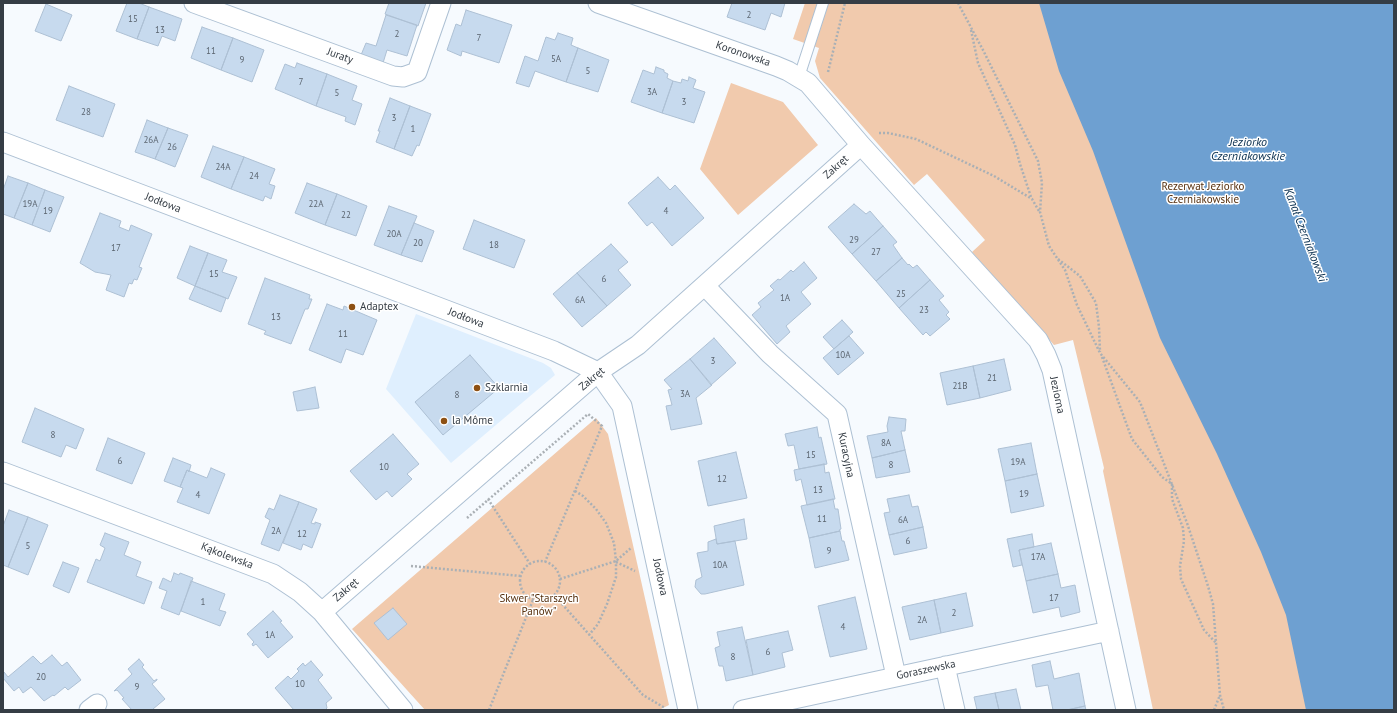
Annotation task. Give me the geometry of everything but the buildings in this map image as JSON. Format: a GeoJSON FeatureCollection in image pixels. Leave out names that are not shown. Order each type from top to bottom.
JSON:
{"type":"FeatureCollection","features":[{"type":"Feature","properties":{"kind":"street","name":"Juraty"},"geometry":{"type":"LineString","coordinates":[[194,3],[393,76],[403,77],[417,72],[441,3]]}},
{"type":"Feature","properties":{"kind":"street","name":"Koronowska"},"geometry":{"type":"LineString","coordinates":[[598,3],[776,66],[799,77],[808,83],[819,95],[861,145]]}},
{"type":"Feature","properties":{"kind":"street","name":"Jodłowa"},"geometry":{"type":"LineString","coordinates":[[3,142],[554,351],[598,372],[622,406],[688,710]]}},
{"type":"Feature","properties":{"kind":"street","name":"Zakręt"},"geometry":{"type":"LineString","coordinates":[[322,612],[598,372],[638,345],[861,145]]}},
{"type":"Feature","properties":{"kind":"street","name":"Jeziorna"},"geometry":{"type":"LineString","coordinates":[[861,145],[1038,340],[1046,355],[1052,370],[1126,710]]}},
{"type":"Feature","properties":{"kind":"street","name":"Kuracyjna"},"geometry":{"type":"LineString","coordinates":[[705,286],[770,354],[837,414],[896,676]]}},
{"type":"Feature","properties":{"kind":"street","name":"Kąkolewska"},"geometry":{"type":"LineString","coordinates":[[3,472],[273,574],[300,592],[322,612],[404,710]]}},
{"type":"Feature","properties":{"kind":"street","name":"Goraszewska"},"geometry":{"type":"LineString","coordinates":[[743,710],[1109,631]]}},
{"type":"Feature","properties":{"kind":"street"},"geometry":{"type":"LineString","coordinates":[[945,666],[955,710]]}},
{"type":"Feature","properties":{"kind":"lane"},"geometry":{"type":"LineString","coordinates":[[799,77],[823,3]]}},
{"type":"Feature","properties":{"kind":"path"},"geometry":{"type":"LineString","coordinates":[[819,95],[828,75],[845,3]]}},
{"type":"Feature","properties":{"kind":"path"},"geometry":{"type":"LineString","coordinates":[[958,3],[1038,161],[1042,183],[1040,212]]}},
{"type":"Feature","properties":{"kind":"path"},"geometry":{"type":"LineString","coordinates":[[970,25],[978,63],[1015,145],[1032,198],[1040,212],[1049,246],[1065,270],[1077,306],[1100,353],[1132,439],[1162,478],[1172,484]]}},
{"type":"Feature","properties":{"kind":"path"},"geometry":{"type":"LineString","coordinates":[[861,145],[874,133],[888,133],[916,140],[994,176],[1032,198]]}},
{"type":"Feature","properties":{"kind":"path"},"geometry":{"type":"LineString","coordinates":[[1056,257],[1080,276],[1096,303],[1100,353],[1140,402],[1187,523],[1213,604],[1220,695],[1224,710]]}},
{"type":"Feature","properties":{"kind":"path"},"geometry":{"type":"LineString","coordinates":[[464,520],[588,414],[602,426],[545,562]]}},
{"type":"Feature","properties":{"kind":"path"},"geometry":{"type":"LineString","coordinates":[[474,480],[530,564]]}},
{"type":"Feature","properties":{"kind":"path"},"geometry":{"type":"LineString","coordinates":[[1172,484],[1172,499],[1183,528],[1184,541],[1180,566],[1181,579],[1204,630],[1216,643]]}},
{"type":"Feature","properties":{"kind":"path"},"geometry":{"type":"LineString","coordinates":[[575,491],[583,496],[596,509],[606,523],[614,542],[616,561],[616,577],[607,604],[598,624],[589,635]]}},
{"type":"Feature","properties":{"kind":"path"},"geometry":{"type":"LineString","coordinates":[[560,579],[616,561],[650,531]]}},
{"type":"Feature","properties":{"kind":"path"},"geometry":{"type":"LineString","coordinates":[[405,570],[417,561]]}},
{"type":"Feature","properties":{"kind":"path"},"geometry":{"type":"LineString","coordinates":[[538,561],[545,562],[555,568],[560,579],[558,588],[554,595],[544,600],[533,600],[526,596],[522,590],[520,583],[521,576],[524,569],[530,564],[538,561]]}},
{"type":"Feature","properties":{"kind":"path"},"geometry":{"type":"LineString","coordinates":[[411,566],[521,576]]}},
{"type":"Feature","properties":{"kind":"path"},"geometry":{"type":"LineString","coordinates":[[554,595],[643,695],[669,710]]}},
{"type":"Feature","properties":{"kind":"path"},"geometry":{"type":"LineString","coordinates":[[488,710],[533,600]]}},
{"type":"Feature","properties":{"kind":"path"},"geometry":{"type":"LineString","coordinates":[[1214,710],[1220,695]]}},
{"type":"Feature","properties":{"kind":"shaded area"},"geometry":{"type":"Polygon","coordinates":[[[416,314],[543,363],[551,368],[555,375],[451,463],[386,389],[416,314]]]}},
{"type":"Feature","properties":{"kind":"green space","name":"Rezerwat Jeziorko Czerniakowskie"},"geometry":{"type":"Polygon","coordinates":[[[805,3],[1394,3],[1394,710],[1153,710],[1103,471],[1104,468],[1073,340],[1054,345],[972,252],[985,240],[927,174],[914,185],[820,78],[815,61],[819,48],[793,39],[805,3]]]}},
{"type":"Feature","properties":{"kind":"green space"},"geometry":{"type":"Polygon","coordinates":[[[731,83],[783,102],[818,145],[738,215],[700,169],[731,83]]]}},
{"type":"Feature","properties":{"kind":"green space","name":"Skwer \"Starszych Panów\""},"geometry":{"type":"Polygon","coordinates":[[[596,418],[608,434],[669,705],[659,710],[425,710],[352,629],[596,418]]]}},
{"type":"Feature","properties":{"kind":"water","name":"Jeziorko Czerniakowskie"},"geometry":{"type":"Polygon","coordinates":[[[1039,3],[1394,3],[1394,710],[1306,710],[1286,615],[1261,552],[1217,454],[1160,338],[1093,151],[1059,71],[1039,3]]]}},
{"type":"Feature","properties":{"kind":"place","name":"Adaptex"},"geometry":{"type":"Point","coordinates":[352,307]}},
{"type":"Feature","properties":{"kind":"place","name":"Szklarnia"},"geometry":{"type":"Point","coordinates":[477,388]}},
{"type":"Feature","properties":{"kind":"place","name":"la Môme"},"geometry":{"type":"Point","coordinates":[444,421]}},
{"type":"Feature","properties":{"kind":"water label","name":"Kanał Czerniakowski"},"geometry":{"type":"Point","coordinates":[1305,235]}}]}
